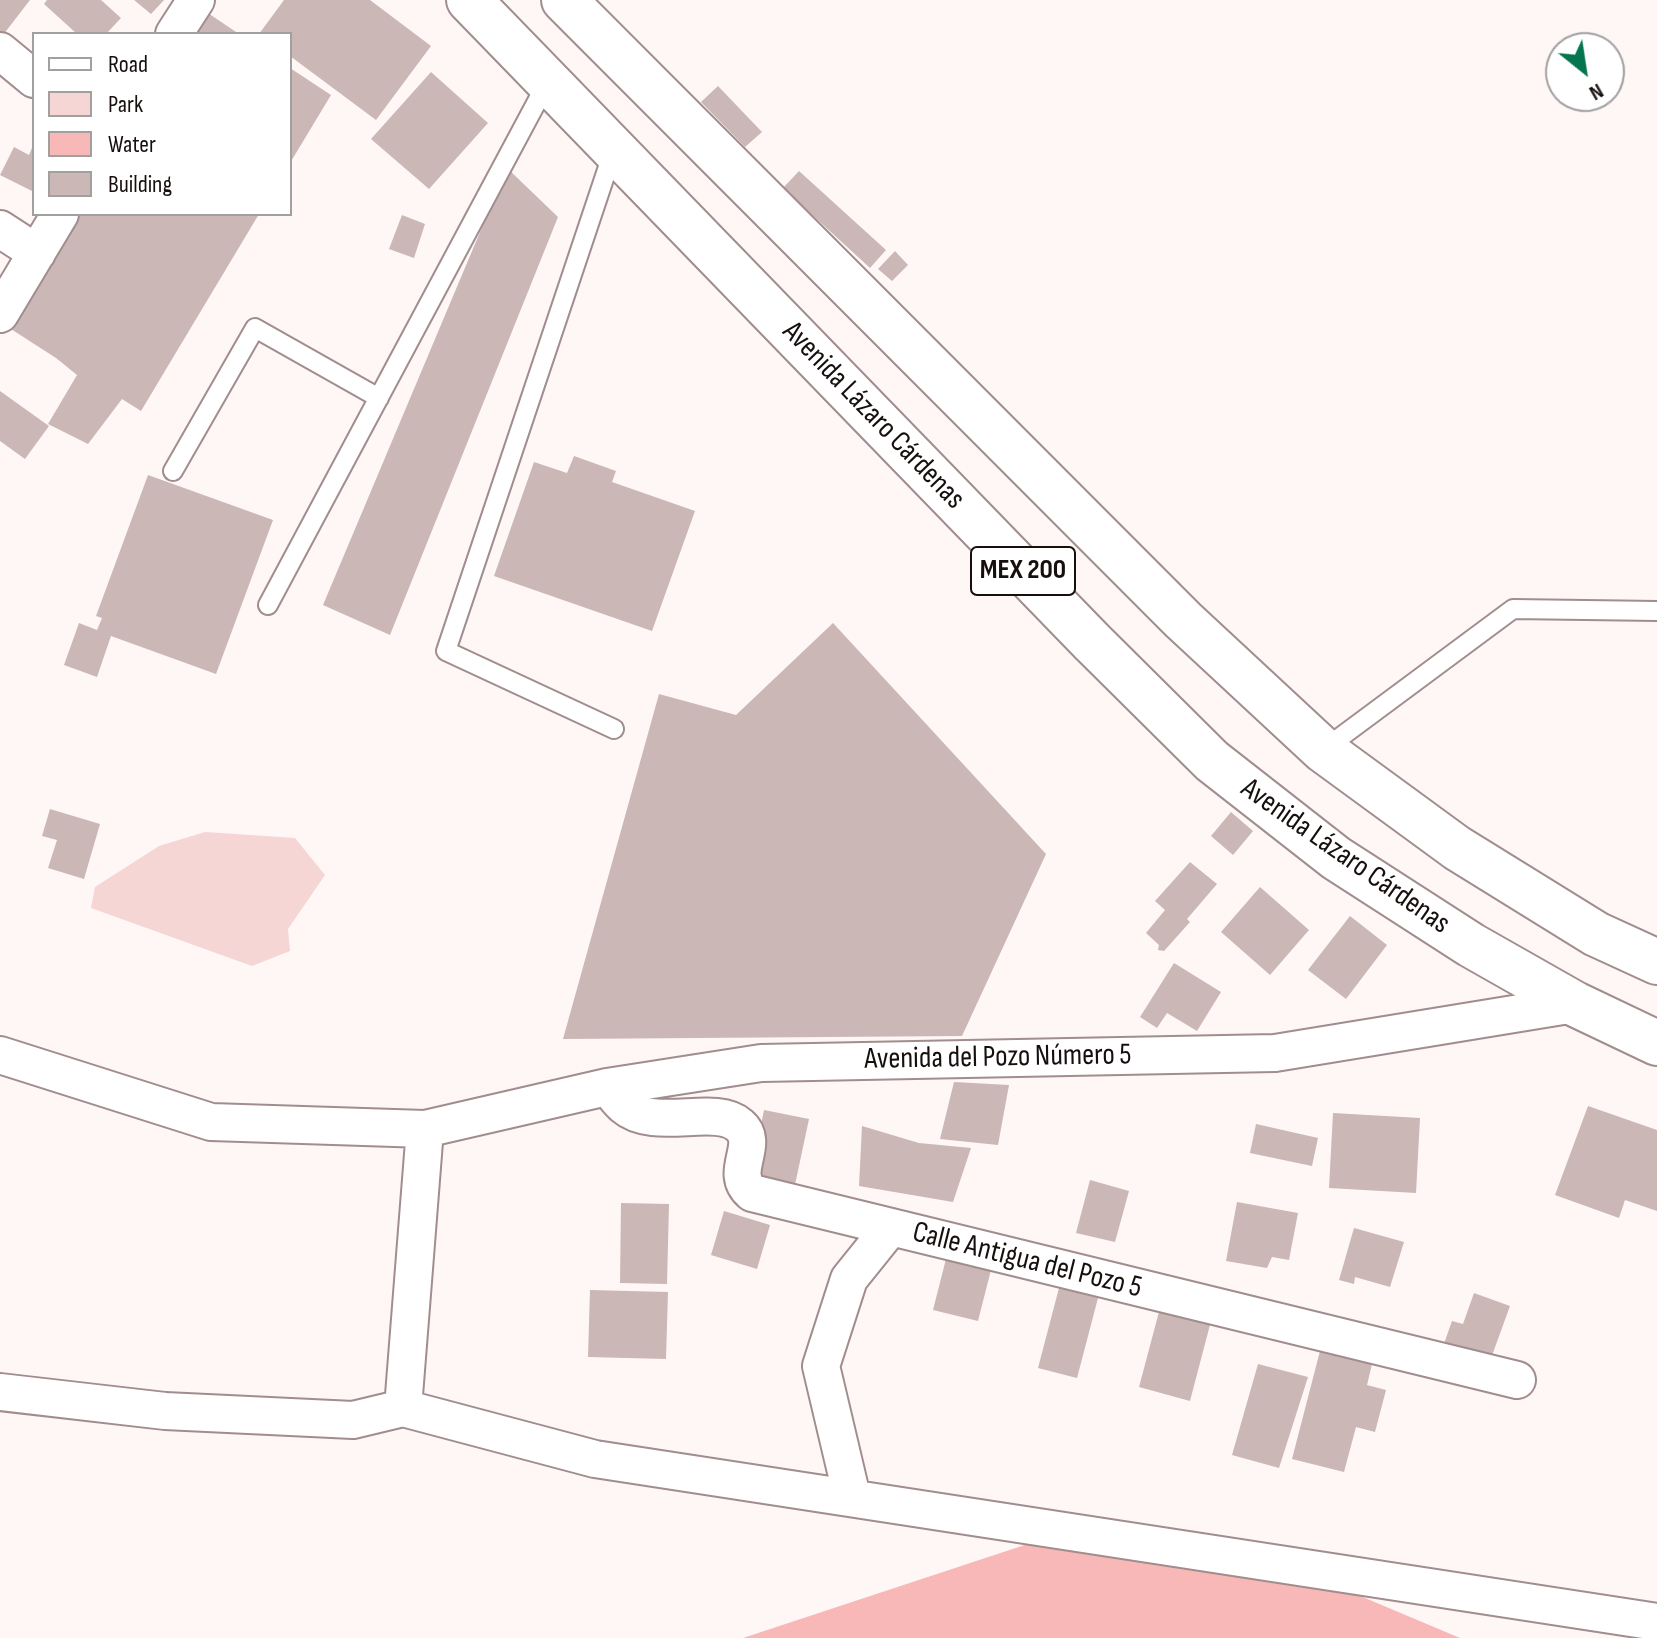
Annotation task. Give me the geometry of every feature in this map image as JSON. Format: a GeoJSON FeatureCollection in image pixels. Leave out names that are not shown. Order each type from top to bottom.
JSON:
{"type":"FeatureCollection","features":[{"type":"Feature","properties":{"kind":"main road","name":"Avenida Lázaro Cárdenas"},"geometry":{"type":"LineString","coordinates":[[469,0],[1092,642],[1212,761],[1336,858],[1471,945],[1575,1004],[1657,1043]]}},
{"type":"Feature","properties":{"kind":"main road","name":"MEX 200"},"geometry":{"type":"LineString","coordinates":[[564,0],[1183,620],[1323,750],[1457,848],[1596,934],[1657,962]]}},
{"type":"Feature","properties":{"kind":"street"},"geometry":{"type":"LineString","coordinates":[[175,32],[196,0]]}},
{"type":"Feature","properties":{"kind":"street"},"geometry":{"type":"LineString","coordinates":[[0,51],[32,77]]}},
{"type":"Feature","properties":{"kind":"street"},"geometry":{"type":"LineString","coordinates":[[0,314],[59,216]]}},
{"type":"Feature","properties":{"kind":"street"},"geometry":{"type":"LineString","coordinates":[[0,229],[37,253]]}},
{"type":"Feature","properties":{"kind":"street","name":"Avenida del Pozo Número 5"},"geometry":{"type":"LineString","coordinates":[[0,1055],[211,1122],[425,1129],[607,1087],[761,1063],[1275,1053],[1575,1004]]}},
{"type":"Feature","properties":{"kind":"street","name":"Calle Antigua del Pozo 5"},"geometry":{"type":"LineString","coordinates":[[607,1087],[625,1108],[654,1118],[725,1118],[740,1125],[748,1141],[741,1176],[743,1186],[752,1193],[1517,1380]]}},
{"type":"Feature","properties":{"kind":"street"},"geometry":{"type":"LineString","coordinates":[[403,1408],[425,1129]]}},
{"type":"Feature","properties":{"kind":"street"},"geometry":{"type":"LineString","coordinates":[[852,1497],[821,1366],[849,1279],[890,1228]]}},
{"type":"Feature","properties":{"kind":"street"},"geometry":{"type":"LineString","coordinates":[[0,1392],[165,1411],[353,1420],[403,1408],[595,1459],[1657,1622]]}},
{"type":"Feature","properties":{"kind":"lane"},"geometry":{"type":"LineString","coordinates":[[268,605],[548,81]]}},
{"type":"Feature","properties":{"kind":"lane"},"geometry":{"type":"LineString","coordinates":[[614,149],[446,651],[614,729]]}},
{"type":"Feature","properties":{"kind":"lane"},"geometry":{"type":"LineString","coordinates":[[173,471],[255,328],[379,398]]}},
{"type":"Feature","properties":{"kind":"lane"},"geometry":{"type":"LineString","coordinates":[[1323,750],[1513,609],[1657,611]]}},
{"type":"Feature","properties":{"kind":"green space"},"geometry":{"type":"Polygon","coordinates":[[[205,832],[295,838],[325,875],[288,929],[290,951],[252,966],[91,908],[95,887],[159,846],[205,832]]]}},
{"type":"Feature","properties":{"kind":"water"},"geometry":{"type":"Polygon","coordinates":[[[1055,1535],[1320,1579],[1460,1638],[743,1638],[1055,1535]]]}},
{"type":"Feature","properties":{"kind":"building"},"geometry":{"type":"Polygon","coordinates":[[[0,0],[30,0],[3,35],[0,33],[0,0]]]}},
{"type":"Feature","properties":{"kind":"building"},"geometry":{"type":"Polygon","coordinates":[[[47,0],[101,0],[121,18],[108,32],[75,32],[44,4],[47,0]]]}},
{"type":"Feature","properties":{"kind":"building"},"geometry":{"type":"Polygon","coordinates":[[[134,0],[164,0],[151,14],[134,0]]]}},
{"type":"Feature","properties":{"kind":"building"},"geometry":{"type":"Polygon","coordinates":[[[284,0],[370,0],[431,46],[376,120],[292,57],[292,32],[260,32],[284,0]]]}},
{"type":"Feature","properties":{"kind":"building"},"geometry":{"type":"Polygon","coordinates":[[[199,7],[236,32],[183,32],[199,7]]]}},
{"type":"Feature","properties":{"kind":"building"},"geometry":{"type":"Polygon","coordinates":[[[292,69],[331,95],[292,160],[292,69]]]}},
{"type":"Feature","properties":{"kind":"building"},"geometry":{"type":"Polygon","coordinates":[[[431,72],[488,123],[429,189],[371,139],[431,72]]]}},
{"type":"Feature","properties":{"kind":"building"},"geometry":{"type":"Polygon","coordinates":[[[718,86],[762,132],[745,147],[701,102],[718,86]]]}},
{"type":"Feature","properties":{"kind":"building"},"geometry":{"type":"Polygon","coordinates":[[[14,147],[29,155],[32,148],[32,191],[0,175],[14,147]]]}},
{"type":"Feature","properties":{"kind":"building"},"geometry":{"type":"Polygon","coordinates":[[[507,168],[558,217],[390,635],[323,605],[507,168]]]}},
{"type":"Feature","properties":{"kind":"building"},"geometry":{"type":"Polygon","coordinates":[[[799,171],[886,250],[870,268],[783,188],[799,171]]]}},
{"type":"Feature","properties":{"kind":"building"},"geometry":{"type":"Polygon","coordinates":[[[402,215],[425,224],[414,258],[389,249],[402,215]]]}},
{"type":"Feature","properties":{"kind":"building"},"geometry":{"type":"Polygon","coordinates":[[[68,216],[258,216],[141,411],[122,399],[88,444],[48,424],[77,375],[0,322],[68,216]]]}},
{"type":"Feature","properties":{"kind":"building"},"geometry":{"type":"Polygon","coordinates":[[[895,251],[908,265],[892,281],[878,269],[895,251]]]}},
{"type":"Feature","properties":{"kind":"building"},"geometry":{"type":"Polygon","coordinates":[[[0,391],[49,426],[25,459],[0,441],[0,391]]]}},
{"type":"Feature","properties":{"kind":"building"},"geometry":{"type":"Polygon","coordinates":[[[574,456],[616,471],[612,482],[695,511],[652,631],[494,576],[534,462],[567,473],[574,456]]]}},
{"type":"Feature","properties":{"kind":"building"},"geometry":{"type":"Polygon","coordinates":[[[148,475],[273,520],[216,674],[111,636],[97,677],[64,665],[79,623],[97,630],[102,618],[96,616],[148,475]]]}},
{"type":"Feature","properties":{"kind":"building"},"geometry":{"type":"Polygon","coordinates":[[[833,623],[1046,854],[962,1036],[563,1039],[659,694],[736,715],[833,623]]]}},
{"type":"Feature","properties":{"kind":"building"},"geometry":{"type":"Polygon","coordinates":[[[50,809],[100,824],[84,879],[48,868],[57,840],[42,836],[50,809]]]}},
{"type":"Feature","properties":{"kind":"building"},"geometry":{"type":"Polygon","coordinates":[[[1231,812],[1253,831],[1233,855],[1211,836],[1231,812]]]}},
{"type":"Feature","properties":{"kind":"building"},"geometry":{"type":"Polygon","coordinates":[[[1190,862],[1217,884],[1187,919],[1190,922],[1164,951],[1158,950],[1159,945],[1146,933],[1165,910],[1155,901],[1190,862]]]}},
{"type":"Feature","properties":{"kind":"building"},"geometry":{"type":"Polygon","coordinates":[[[1260,887],[1309,930],[1270,975],[1221,932],[1260,887]]]}},
{"type":"Feature","properties":{"kind":"building"},"geometry":{"type":"Polygon","coordinates":[[[1350,916],[1387,945],[1346,999],[1308,970],[1350,916]]]}},
{"type":"Feature","properties":{"kind":"building"},"geometry":{"type":"Polygon","coordinates":[[[1174,963],[1221,992],[1197,1031],[1167,1013],[1157,1028],[1140,1017],[1174,963]]]}},
{"type":"Feature","properties":{"kind":"building"},"geometry":{"type":"Polygon","coordinates":[[[954,1082],[1009,1085],[998,1145],[940,1139],[954,1082]]]}},
{"type":"Feature","properties":{"kind":"building"},"geometry":{"type":"Polygon","coordinates":[[[1588,1106],[1657,1130],[1657,1211],[1625,1200],[1619,1218],[1555,1195],[1588,1106]]]}},
{"type":"Feature","properties":{"kind":"building"},"geometry":{"type":"Polygon","coordinates":[[[764,1110],[809,1119],[793,1194],[749,1184],[764,1110]]]}},
{"type":"Feature","properties":{"kind":"building"},"geometry":{"type":"Polygon","coordinates":[[[1333,1113],[1420,1118],[1416,1193],[1329,1188],[1333,1113]]]}},
{"type":"Feature","properties":{"kind":"building"},"geometry":{"type":"Polygon","coordinates":[[[1256,1124],[1318,1138],[1312,1166],[1250,1153],[1256,1124]]]}},
{"type":"Feature","properties":{"kind":"building"},"geometry":{"type":"Polygon","coordinates":[[[862,1126],[919,1143],[971,1148],[953,1202],[859,1186],[862,1126]]]}},
{"type":"Feature","properties":{"kind":"building"},"geometry":{"type":"Polygon","coordinates":[[[1090,1180],[1129,1191],[1115,1242],[1076,1233],[1090,1180]]]}},
{"type":"Feature","properties":{"kind":"building"},"geometry":{"type":"Polygon","coordinates":[[[1237,1202],[1298,1213],[1289,1260],[1272,1257],[1267,1268],[1226,1261],[1237,1202]]]}},
{"type":"Feature","properties":{"kind":"building"},"geometry":{"type":"Polygon","coordinates":[[[621,1203],[669,1204],[667,1284],[620,1283],[621,1203]]]}},
{"type":"Feature","properties":{"kind":"building"},"geometry":{"type":"Polygon","coordinates":[[[724,1211],[770,1225],[757,1269],[711,1255],[724,1211]]]}},
{"type":"Feature","properties":{"kind":"building"},"geometry":{"type":"Polygon","coordinates":[[[1354,1228],[1404,1242],[1390,1287],[1355,1277],[1354,1284],[1339,1280],[1354,1228]]]}},
{"type":"Feature","properties":{"kind":"building"},"geometry":{"type":"Polygon","coordinates":[[[948,1251],[993,1262],[978,1321],[933,1310],[948,1251]]]}},
{"type":"Feature","properties":{"kind":"building"},"geometry":{"type":"Polygon","coordinates":[[[1059,1288],[1098,1298],[1077,1378],[1038,1368],[1059,1288]]]}},
{"type":"Feature","properties":{"kind":"building"},"geometry":{"type":"Polygon","coordinates":[[[590,1290],[668,1292],[666,1359],[588,1357],[590,1290]]]}},
{"type":"Feature","properties":{"kind":"building"},"geometry":{"type":"Polygon","coordinates":[[[1474,1293],[1510,1306],[1486,1372],[1440,1355],[1452,1321],[1463,1324],[1474,1293]]]}},
{"type":"Feature","properties":{"kind":"building"},"geometry":{"type":"Polygon","coordinates":[[[1160,1308],[1211,1321],[1190,1401],[1139,1387],[1160,1308]]]}},
{"type":"Feature","properties":{"kind":"building"},"geometry":{"type":"Polygon","coordinates":[[[1320,1351],[1372,1364],[1367,1385],[1386,1390],[1375,1432],[1356,1427],[1344,1472],[1292,1459],[1320,1351]]]}},
{"type":"Feature","properties":{"kind":"building"},"geometry":{"type":"Polygon","coordinates":[[[1258,1364],[1308,1377],[1279,1468],[1232,1455],[1258,1364]]]}}]}
